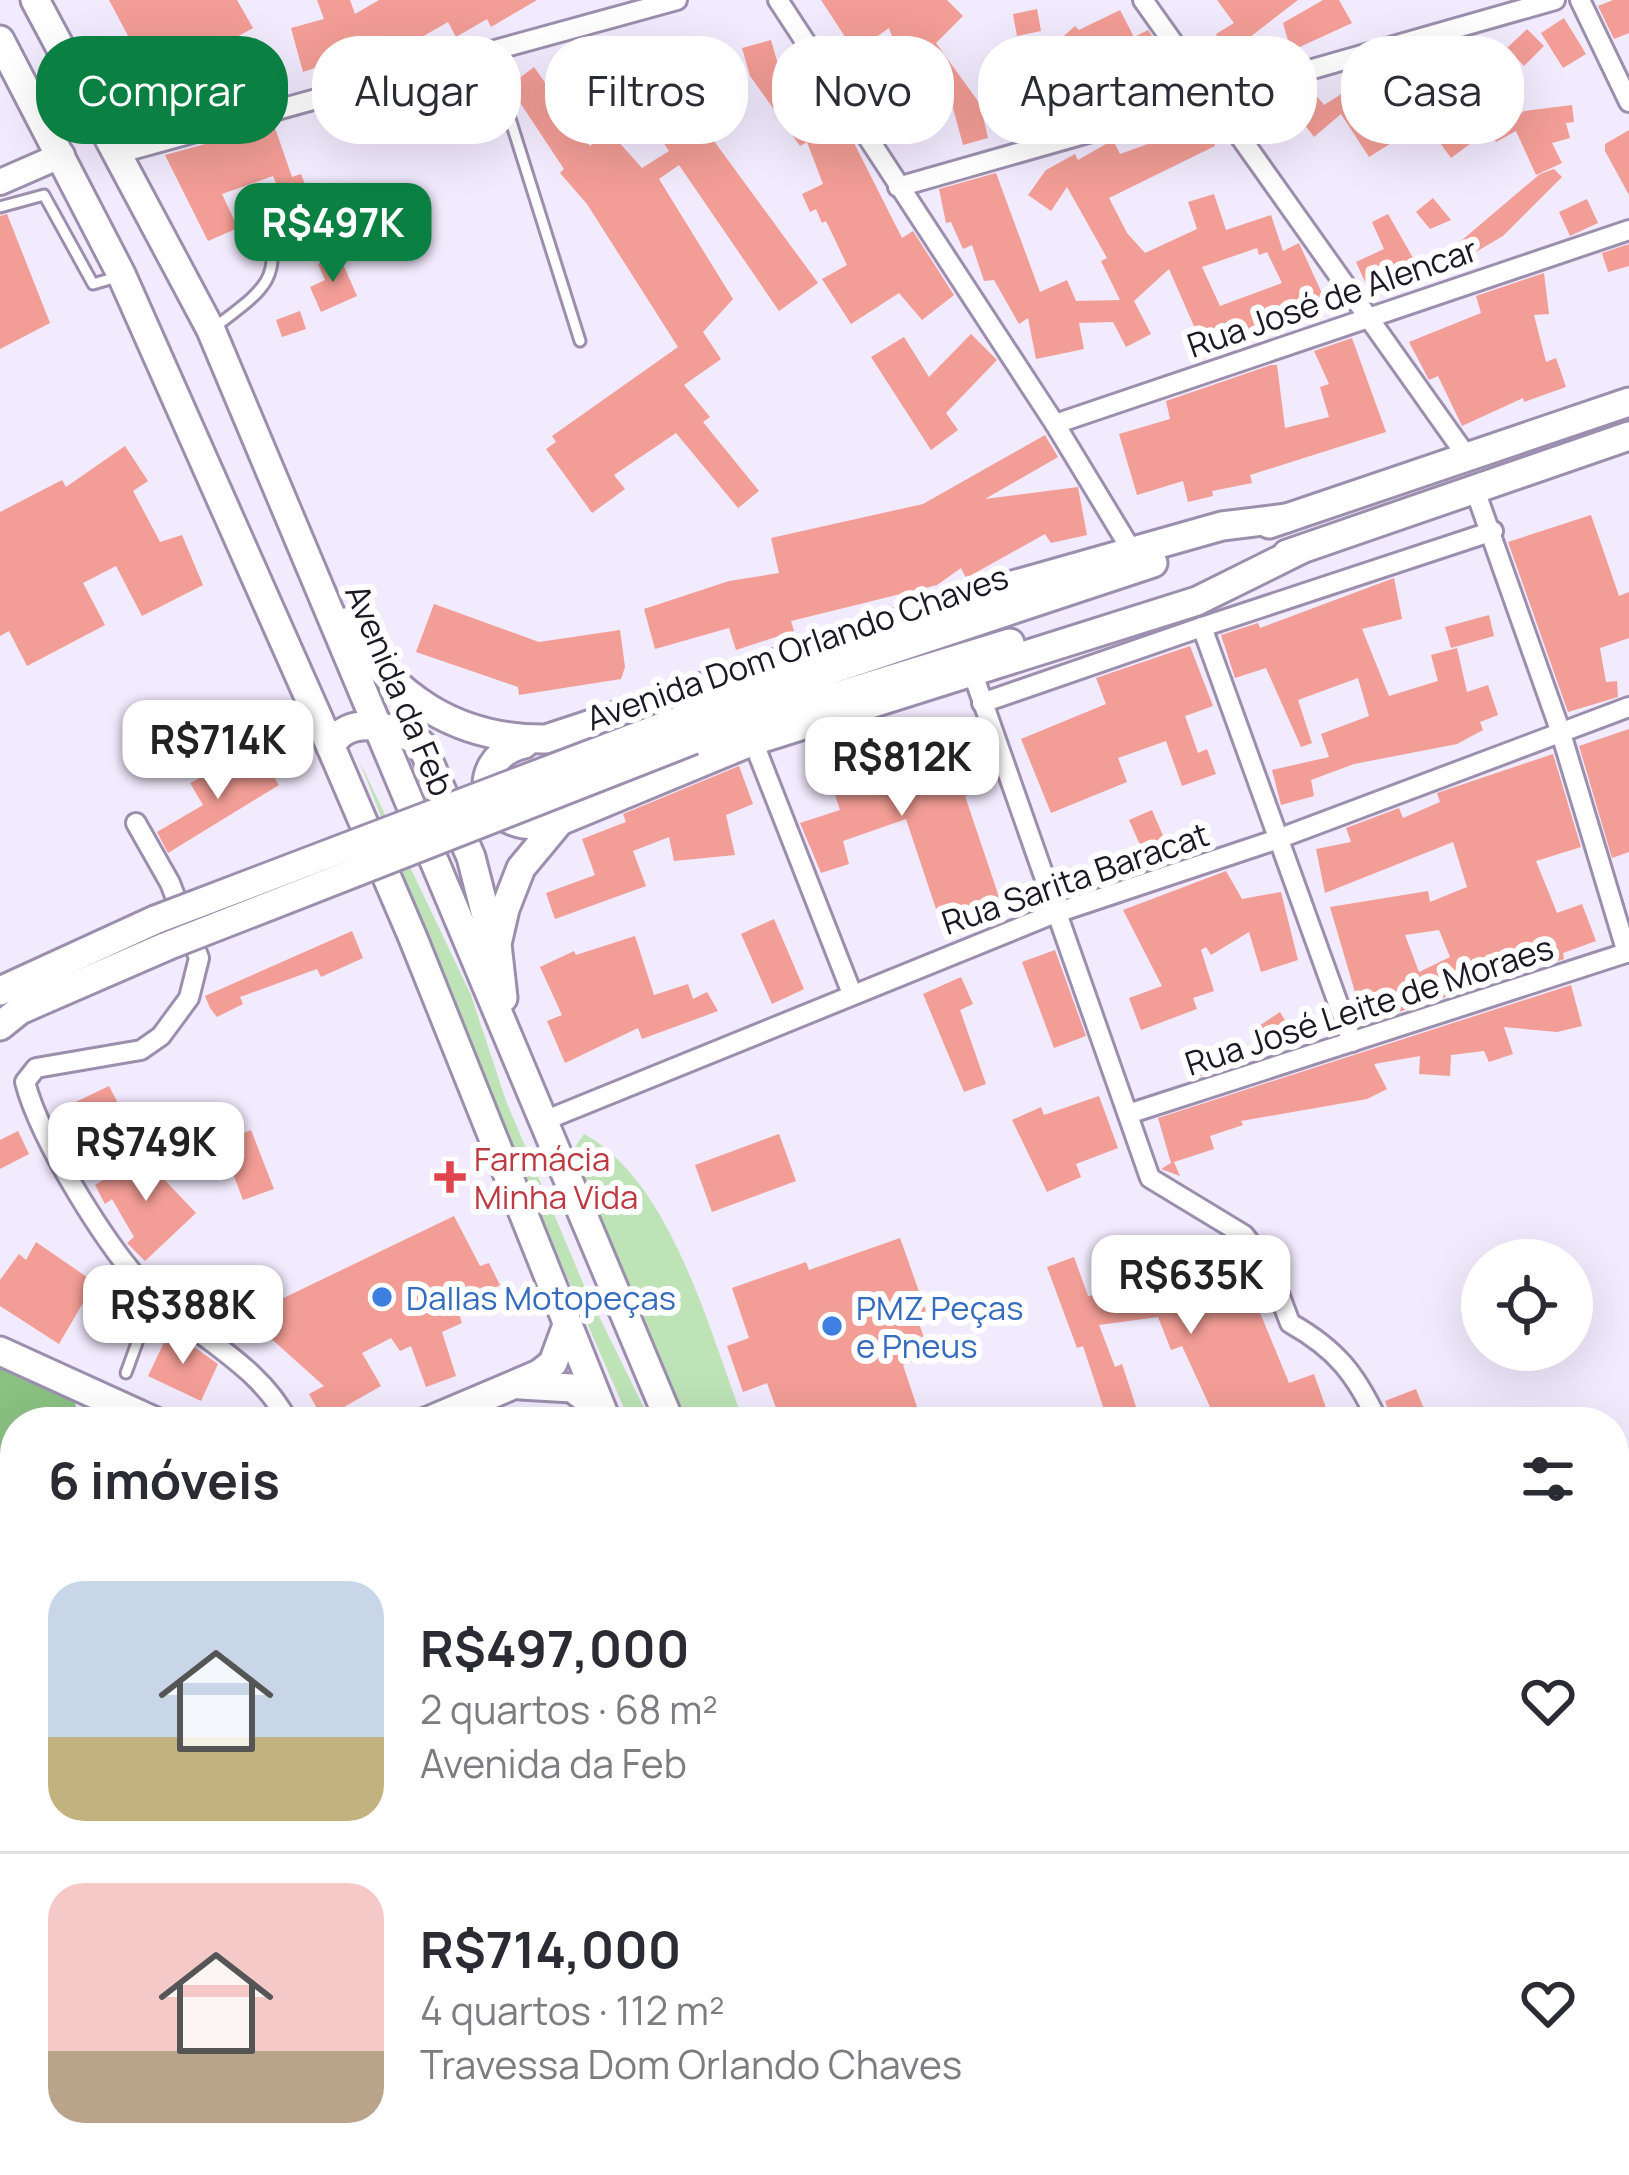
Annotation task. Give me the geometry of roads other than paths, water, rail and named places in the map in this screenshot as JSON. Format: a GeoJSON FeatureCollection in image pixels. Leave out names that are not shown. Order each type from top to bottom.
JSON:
{"type":"FeatureCollection","features":[{"type":"Feature","properties":{"kind":"main road","name":"Avenida da Feb"},"geometry":{"type":"LineString","coordinates":[[35,0],[211,330],[664,1407]]}},
{"type":"Feature","properties":{"kind":"main road"},"geometry":{"type":"LineString","coordinates":[[0,40],[121,274],[331,747],[413,938],[600,1407]]}},
{"type":"Feature","properties":{"kind":"main road","name":"Avenida Dom Orlando Chaves"},"geometry":{"type":"LineString","coordinates":[[0,991],[155,920],[1287,518],[1629,402]]}},
{"type":"Feature","properties":{"kind":"main road","name":"Avenida Dom Orlando Chaves"},"geometry":{"type":"LineString","coordinates":[[691,729],[1300,550],[1629,436]]}},
{"type":"Feature","properties":{"kind":"main road"},"geometry":{"type":"LineString","coordinates":[[1287,518],[1222,526],[1132,551],[918,615],[500,753],[491,767],[488,792],[505,820],[523,828],[560,821],[753,741],[1197,601],[1300,550]]}},
{"type":"Feature","properties":{"kind":"main road"},"geometry":{"type":"LineString","coordinates":[[304,558],[365,652],[402,690],[476,732],[501,740],[546,739]]}},
{"type":"Feature","properties":{"kind":"main road"},"geometry":{"type":"LineString","coordinates":[[331,747],[349,726],[376,729],[407,734],[429,760],[471,857],[500,973]]}},
{"type":"Feature","properties":{"kind":"main road"},"geometry":{"type":"LineString","coordinates":[[0,1026],[20,1010],[167,946],[691,729]]}},
{"type":"Feature","properties":{"kind":"main road"},"geometry":{"type":"LineString","coordinates":[[509,1031],[497,944],[513,888],[534,848],[560,821]]}},
{"type":"Feature","properties":{"kind":"main road"},"geometry":{"type":"LineString","coordinates":[[465,1407],[520,1385],[553,1363],[567,1325]]}},
{"type":"Feature","properties":{"kind":"main road"},"geometry":{"type":"LineString","coordinates":[[0,1332],[31,1365]]}},
{"type":"Feature","properties":{"kind":"main road"},"geometry":{"type":"LineString","coordinates":[[0,1351],[123,1407]]}},
{"type":"Feature","properties":{"kind":"main road"},"geometry":{"type":"LineString","coordinates":[[520,1385],[572,1388],[594,1407]]}},
{"type":"Feature","properties":{"kind":"street"},"geometry":{"type":"LineString","coordinates":[[521,43],[677,0]]}},
{"type":"Feature","properties":{"kind":"street"},"geometry":{"type":"LineString","coordinates":[[778,0],[1055,424],[1132,551]]}},
{"type":"Feature","properties":{"kind":"street"},"geometry":{"type":"LineString","coordinates":[[1142,0],[1167,36]]}},
{"type":"Feature","properties":{"kind":"street"},"geometry":{"type":"LineString","coordinates":[[1317,69],[1555,0]]}},
{"type":"Feature","properties":{"kind":"street"},"geometry":{"type":"LineString","coordinates":[[1580,0],[1629,102]]}},
{"type":"Feature","properties":{"kind":"street"},"geometry":{"type":"LineString","coordinates":[[120,153],[312,100]]}},
{"type":"Feature","properties":{"kind":"street"},"geometry":{"type":"LineString","coordinates":[[898,187],[1053,144]]}},
{"type":"Feature","properties":{"kind":"street"},"geometry":{"type":"LineString","coordinates":[[1244,144],[1468,458]]}},
{"type":"Feature","properties":{"kind":"street"},"geometry":{"type":"LineString","coordinates":[[0,182],[62,155]]}},
{"type":"Feature","properties":{"kind":"street","name":"Rua José de Alencar"},"geometry":{"type":"LineString","coordinates":[[1055,424],[1366,315],[1629,230]]}},
{"type":"Feature","properties":{"kind":"street"},"geometry":{"type":"LineString","coordinates":[[1475,490],[1560,730],[1628,952]]}},
{"type":"Feature","properties":{"kind":"street"},"geometry":{"type":"LineString","coordinates":[[982,703],[1492,531]]}},
{"type":"Feature","properties":{"kind":"street"},"geometry":{"type":"LineString","coordinates":[[1202,627],[1275,840],[1352,1042]]}},
{"type":"Feature","properties":{"kind":"street"},"geometry":{"type":"LineString","coordinates":[[973,674],[1053,914],[1150,1178],[1244,1235],[1269,1268],[1290,1323],[1325,1342],[1355,1372],[1371,1407]]}},
{"type":"Feature","properties":{"kind":"street","name":"Rua Sarita Baracat"},"geometry":{"type":"LineString","coordinates":[[546,1120],[851,992],[1053,914],[1275,840],[1629,707]]}},
{"type":"Feature","properties":{"kind":"street"},"geometry":{"type":"LineString","coordinates":[[753,741],[851,992]]}},
{"type":"Feature","properties":{"kind":"street"},"geometry":{"type":"LineString","coordinates":[[136,824],[170,883],[199,958],[189,998],[160,1036],[141,1050],[36,1069],[26,1082],[112,1251],[154,1296],[265,1388],[278,1407]]}},
{"type":"Feature","properties":{"kind":"street","name":"Rua José Leite de Moraes"},"geometry":{"type":"LineString","coordinates":[[1128,1114],[1628,952]]}},
{"type":"Feature","properties":{"kind":"lane"},"geometry":{"type":"LineString","coordinates":[[518,144],[580,341]]}},
{"type":"Feature","properties":{"kind":"lane"},"geometry":{"type":"LineString","coordinates":[[0,207],[44,195],[93,284],[103,285],[121,274]]}},
{"type":"Feature","properties":{"kind":"lane"},"geometry":{"type":"LineString","coordinates":[[211,330],[274,272],[278,258],[266,224]]}},
{"type":"Feature","properties":{"kind":"lane"},"geometry":{"type":"LineString","coordinates":[[127,1373],[154,1296]]}},
{"type":"Feature","properties":{"kind":"place","name":"Farmácia Minha Vida"},"geometry":{"type":"Point","coordinates":[450,1177]}},
{"type":"Feature","properties":{"kind":"place","name":"Dallas Motopeças"},"geometry":{"type":"Point","coordinates":[382,1297]}},
{"type":"Feature","properties":{"kind":"place","name":"PMZ Peças e Pneus"},"geometry":{"type":"Point","coordinates":[832,1326]}}]}
